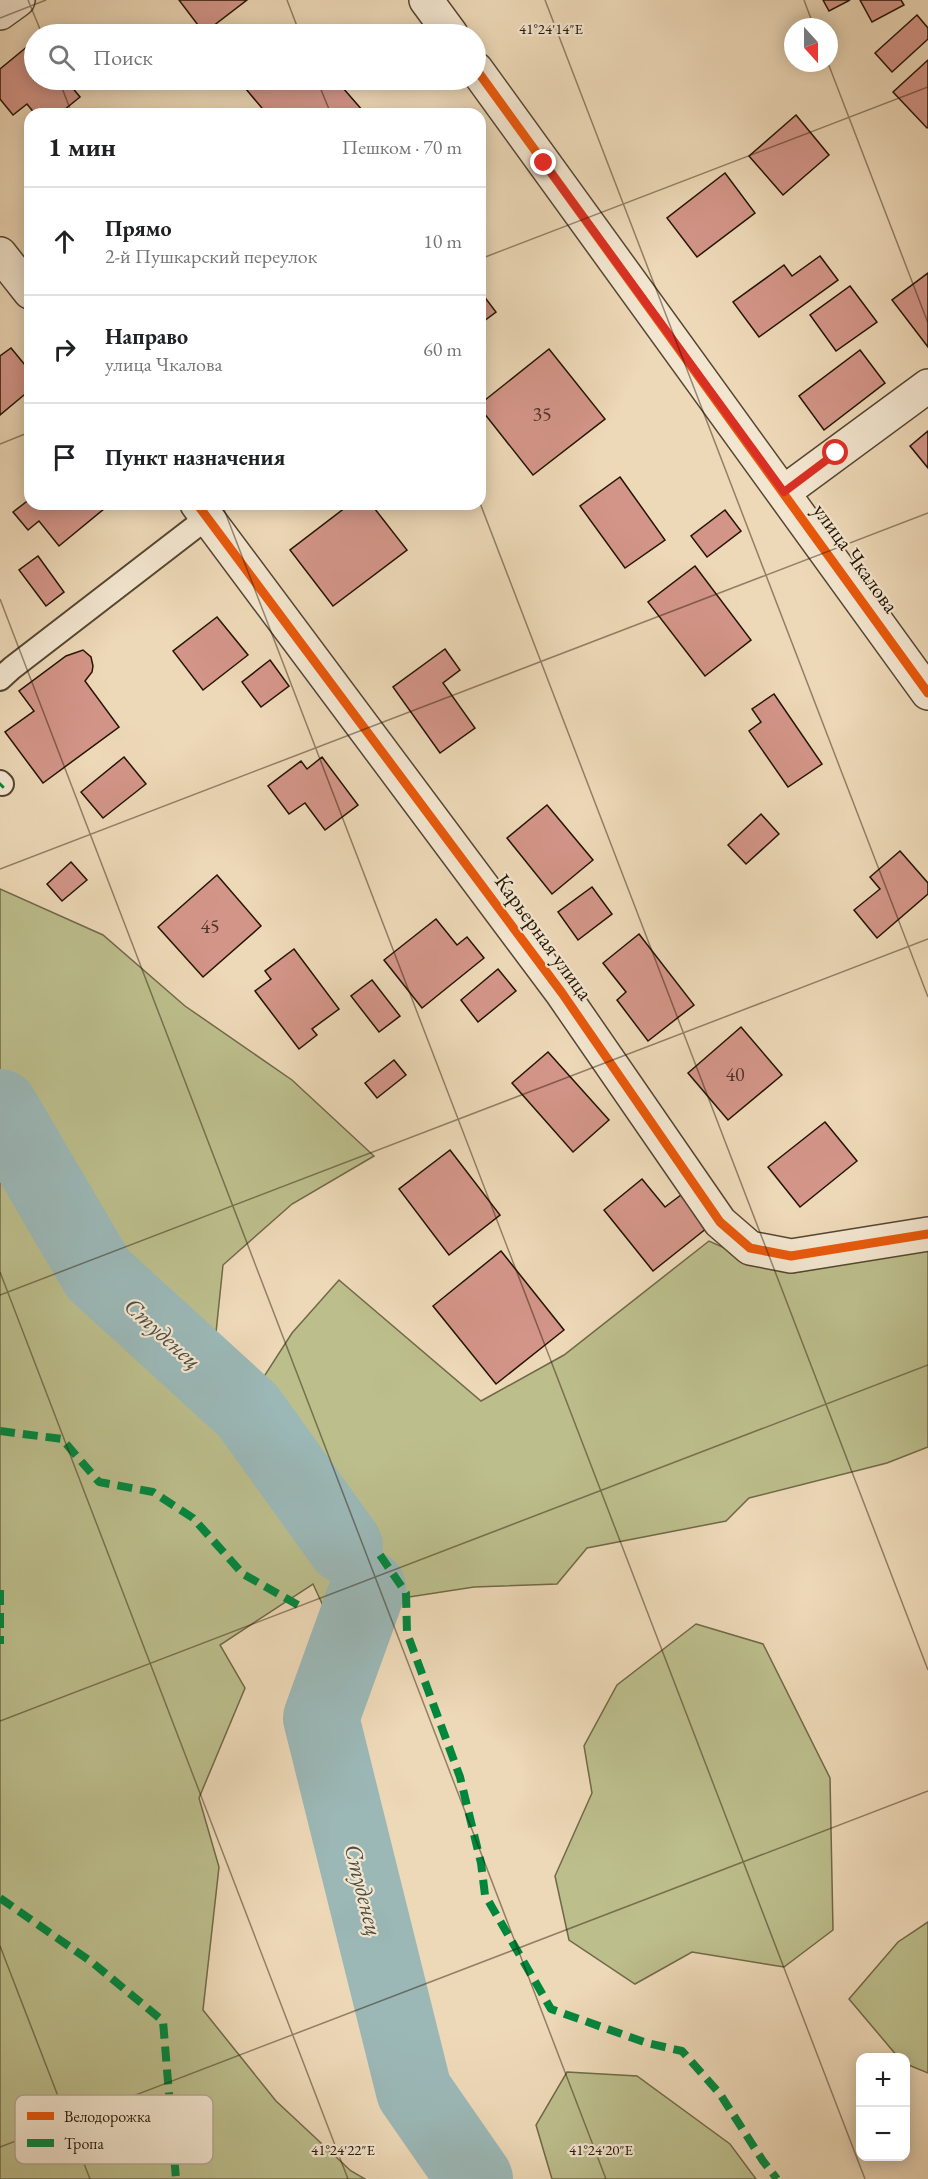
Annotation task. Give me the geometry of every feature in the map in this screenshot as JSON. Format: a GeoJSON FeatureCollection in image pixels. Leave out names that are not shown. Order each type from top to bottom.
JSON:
{"type":"FeatureCollection","features":[{"type":"Feature","properties":{"kind":"street"},"geometry":{"type":"LineString","coordinates":[[0,13],[18,0]]}},
{"type":"Feature","properties":{"kind":"street"},"geometry":{"type":"LineString","coordinates":[[426,0],[444,24]]}},
{"type":"Feature","properties":{"kind":"street","name":"улица Чкалова"},"geometry":{"type":"LineString","coordinates":[[486,83],[928,693]]}},
{"type":"Feature","properties":{"kind":"street"},"geometry":{"type":"LineString","coordinates":[[0,254],[24,284]]}},
{"type":"Feature","properties":{"kind":"street"},"geometry":{"type":"LineString","coordinates":[[784,492],[928,386]]}},
{"type":"Feature","properties":{"kind":"street","name":"Карьерная улица"},"geometry":{"type":"LineString","coordinates":[[203,511],[562,993],[720,1222],[750,1248],[791,1256],[928,1234]]}},
{"type":"Feature","properties":{"kind":"lane"},"geometry":{"type":"LineString","coordinates":[[0,679],[203,511]]}},
{"type":"Feature","properties":{"kind":"green space"},"geometry":{"type":"Polygon","coordinates":[[[0,889],[103,935],[185,1006],[292,1080],[374,1156],[292,1204],[223,1265],[214,1352],[258,1386],[292,1333],[339,1280],[481,1401],[564,1355],[709,1241],[767,1267],[792,1273],[928,1250],[928,1447],[887,1463],[749,1498],[726,1521],[587,1548],[557,1584],[474,1587],[325,1610],[313,1584],[220,1645],[245,1688],[199,1798],[219,1867],[203,2010],[276,2101],[351,2171],[365,2179],[0,2179],[0,889]]]}},
{"type":"Feature","properties":{"kind":"green space"},"geometry":{"type":"Polygon","coordinates":[[[696,1624],[763,1644],[830,1778],[833,1930],[784,1967],[692,1952],[635,1984],[569,1940],[555,1876],[592,1793],[584,1746],[617,1685],[696,1624]]]}},
{"type":"Feature","properties":{"kind":"green space"},"geometry":{"type":"Polygon","coordinates":[[[928,1922],[928,2073],[910,2066],[910,2053],[895,2053],[849,1999],[898,1942],[928,1922]]]}},
{"type":"Feature","properties":{"kind":"green space"},"geometry":{"type":"Polygon","coordinates":[[[567,2072],[637,2076],[730,2144],[756,2179],[552,2179],[536,2125],[567,2072]]]}},
{"type":"Feature","properties":{"kind":"building"},"geometry":{"type":"Polygon","coordinates":[[[179,0],[247,0],[216,24],[197,24],[179,0]]]}},
{"type":"Feature","properties":{"kind":"building"},"geometry":{"type":"Polygon","coordinates":[[[823,0],[850,0],[829,11],[823,0]]]}},
{"type":"Feature","properties":{"kind":"building"},"geometry":{"type":"Polygon","coordinates":[[[860,0],[901,0],[904,5],[872,22],[860,0]]]}},
{"type":"Feature","properties":{"kind":"building"},"geometry":{"type":"Polygon","coordinates":[[[917,15],[928,28],[928,39],[892,72],[875,53],[917,15]]]}},
{"type":"Feature","properties":{"kind":"building"},"geometry":{"type":"Polygon","coordinates":[[[24,49],[24,90],[74,90],[80,97],[66,108],[30,108],[27,104],[13,115],[0,99],[0,69],[24,49]]]}},
{"type":"Feature","properties":{"kind":"building"},"geometry":{"type":"Polygon","coordinates":[[[928,60],[928,127],[927,128],[893,92],[928,60]]]}},
{"type":"Feature","properties":{"kind":"building"},"geometry":{"type":"Polygon","coordinates":[[[247,90],[345,90],[360,108],[262,108],[247,90]]]}},
{"type":"Feature","properties":{"kind":"building"},"geometry":{"type":"Polygon","coordinates":[[[796,115],[829,155],[783,195],[749,156],[796,115]]]}},
{"type":"Feature","properties":{"kind":"building"},"geometry":{"type":"Polygon","coordinates":[[[725,173],[755,213],[697,257],[667,218],[725,173]]]}},
{"type":"Feature","properties":{"kind":"building"},"geometry":{"type":"Polygon","coordinates":[[[820,256],[838,280],[759,337],[733,302],[784,265],[792,276],[820,256]]]}},
{"type":"Feature","properties":{"kind":"building"},"geometry":{"type":"Polygon","coordinates":[[[928,273],[928,347],[892,300],[928,273]]]}},
{"type":"Feature","properties":{"kind":"building"},"geometry":{"type":"Polygon","coordinates":[[[850,286],[877,322],[836,351],[810,315],[850,286]]]}},
{"type":"Feature","properties":{"kind":"building"},"geometry":{"type":"Polygon","coordinates":[[[486,299],[496,312],[486,320],[486,299]]]}},
{"type":"Feature","properties":{"kind":"building"},"geometry":{"type":"Polygon","coordinates":[[[11,348],[24,364],[24,395],[0,415],[0,356],[11,348]]]}},
{"type":"Feature","properties":{"kind":"building"},"geometry":{"type":"Polygon","coordinates":[[[549,349],[605,419],[533,475],[486,416],[486,399],[549,349]]]}},
{"type":"Feature","properties":{"kind":"building"},"geometry":{"type":"Polygon","coordinates":[[[860,350],[885,383],[824,430],[799,396],[860,350]]]}},
{"type":"Feature","properties":{"kind":"building"},"geometry":{"type":"Polygon","coordinates":[[[928,431],[928,468],[910,446],[928,431]]]}},
{"type":"Feature","properties":{"kind":"building"},"geometry":{"type":"Polygon","coordinates":[[[620,477],[665,540],[625,568],[580,506],[620,477]]]}},
{"type":"Feature","properties":{"kind":"building"},"geometry":{"type":"Polygon","coordinates":[[[24,504],[24,510],[103,510],[59,546],[39,521],[28,530],[13,512],[24,504]]]}},
{"type":"Feature","properties":{"kind":"building"},"geometry":{"type":"Polygon","coordinates":[[[342,510],[376,510],[407,550],[333,606],[290,550],[342,510]]]}},
{"type":"Feature","properties":{"kind":"building"},"geometry":{"type":"Polygon","coordinates":[[[725,510],[741,531],[707,557],[691,536],[725,510]]]}},
{"type":"Feature","properties":{"kind":"building"},"geometry":{"type":"Polygon","coordinates":[[[38,556],[64,592],[46,606],[19,570],[38,556]]]}},
{"type":"Feature","properties":{"kind":"building"},"geometry":{"type":"Polygon","coordinates":[[[695,566],[751,640],[705,676],[648,602],[695,566]]]}},
{"type":"Feature","properties":{"kind":"building"},"geometry":{"type":"Polygon","coordinates":[[[217,617],[248,655],[203,690],[173,651],[217,617]]]}},
{"type":"Feature","properties":{"kind":"building"},"geometry":{"type":"Polygon","coordinates":[[[445,649],[460,670],[443,683],[475,728],[440,753],[393,687],[445,649]]]}},
{"type":"Feature","properties":{"kind":"building"},"geometry":{"type":"Polygon","coordinates":[[[83,650],[91,657],[93,666],[92,672],[85,681],[119,727],[43,783],[5,732],[34,711],[19,691],[66,656],[83,650]]]}},
{"type":"Feature","properties":{"kind":"building"},"geometry":{"type":"Polygon","coordinates":[[[270,660],[289,686],[261,707],[242,682],[270,660]]]}},
{"type":"Feature","properties":{"kind":"building"},"geometry":{"type":"Polygon","coordinates":[[[774,694],[822,764],[788,787],[749,731],[761,722],[752,709],[774,694]]]}},
{"type":"Feature","properties":{"kind":"building"},"geometry":{"type":"Polygon","coordinates":[[[124,757],[146,784],[103,818],[81,792],[124,757]]]}},
{"type":"Feature","properties":{"kind":"building"},"geometry":{"type":"Polygon","coordinates":[[[322,757],[358,805],[325,830],[305,803],[289,814],[268,786],[301,761],[307,769],[322,757]]]}},
{"type":"Feature","properties":{"kind":"building"},"geometry":{"type":"Polygon","coordinates":[[[547,805],[593,860],[552,894],[507,838],[547,805]]]}},
{"type":"Feature","properties":{"kind":"building"},"geometry":{"type":"Polygon","coordinates":[[[761,814],[779,834],[746,864],[728,845],[761,814]]]}},
{"type":"Feature","properties":{"kind":"building"},"geometry":{"type":"Polygon","coordinates":[[[900,851],[928,883],[928,894],[877,938],[854,910],[880,889],[870,877],[900,851]]]}},
{"type":"Feature","properties":{"kind":"building"},"geometry":{"type":"Polygon","coordinates":[[[71,862],[87,880],[62,901],[47,884],[71,862]]]}},
{"type":"Feature","properties":{"kind":"building"},"geometry":{"type":"Polygon","coordinates":[[[217,875],[261,926],[203,977],[158,927],[217,875]]]}},
{"type":"Feature","properties":{"kind":"building"},"geometry":{"type":"Polygon","coordinates":[[[592,887],[612,914],[578,940],[558,912],[592,887]]]}},
{"type":"Feature","properties":{"kind":"building"},"geometry":{"type":"Polygon","coordinates":[[[436,919],[457,945],[467,937],[484,958],[422,1008],[384,960],[436,919]]]}},
{"type":"Feature","properties":{"kind":"building"},"geometry":{"type":"Polygon","coordinates":[[[639,934],[694,1005],[648,1041],[617,1000],[626,992],[603,963],[639,934]]]}},
{"type":"Feature","properties":{"kind":"building"},"geometry":{"type":"Polygon","coordinates":[[[294,949],[339,1009],[312,1029],[317,1035],[299,1049],[255,991],[271,979],[265,971],[294,949]]]}},
{"type":"Feature","properties":{"kind":"building"},"geometry":{"type":"Polygon","coordinates":[[[498,969],[516,991],[478,1022],[461,1000],[498,969]]]}},
{"type":"Feature","properties":{"kind":"building"},"geometry":{"type":"Polygon","coordinates":[[[372,980],[400,1016],[379,1032],[351,996],[372,980]]]}},
{"type":"Feature","properties":{"kind":"building"},"geometry":{"type":"Polygon","coordinates":[[[741,1027],[782,1075],[728,1120],[688,1073],[741,1027]]]}},
{"type":"Feature","properties":{"kind":"building"},"geometry":{"type":"Polygon","coordinates":[[[548,1052],[609,1120],[573,1152],[512,1083],[548,1052]]]}},
{"type":"Feature","properties":{"kind":"building"},"geometry":{"type":"Polygon","coordinates":[[[394,1060],[406,1075],[377,1098],[365,1083],[394,1060]]]}},
{"type":"Feature","properties":{"kind":"building"},"geometry":{"type":"Polygon","coordinates":[[[825,1122],[857,1161],[800,1207],[768,1167],[825,1122]]]}},
{"type":"Feature","properties":{"kind":"building"},"geometry":{"type":"Polygon","coordinates":[[[450,1150],[500,1215],[449,1255],[399,1189],[450,1150]]]}},
{"type":"Feature","properties":{"kind":"building"},"geometry":{"type":"Polygon","coordinates":[[[642,1179],[665,1207],[681,1195],[707,1228],[653,1271],[604,1210],[642,1179]]]}},
{"type":"Feature","properties":{"kind":"building"},"geometry":{"type":"Polygon","coordinates":[[[501,1251],[564,1330],[496,1384],[433,1306],[501,1251]]]}},
{"type":"Feature","properties":{"kind":"waterway","name":"Студенец"},"geometry":{"type":"LineString","coordinates":[[0,1107],[98,1274],[248,1411],[345,1546]]}},
{"type":"Feature","properties":{"kind":"waterway","name":"Студенец"},"geometry":{"type":"LineString","coordinates":[[368,1588],[321,1718],[414,2091],[475,2179]]}},
{"type":"Feature","properties":{"kind":"marked path"},"geometry":{"type":"LineString","coordinates":[[0,1431],[62,1439],[99,1482],[153,1492],[193,1518],[243,1574],[298,1605]]}},
{"type":"Feature","properties":{"kind":"marked path"},"geometry":{"type":"LineString","coordinates":[[380,1555],[406,1593],[407,1633],[460,1777],[481,1863],[485,1895],[551,2009],[647,2043],[682,2051],[720,2094],[777,2179]]}},
{"type":"Feature","properties":{"kind":"marked path"},"geometry":{"type":"LineString","coordinates":[[0,1590],[0,1644]]}},
{"type":"Feature","properties":{"kind":"marked path"},"geometry":{"type":"LineString","coordinates":[[0,1898],[93,1963],[163,2021],[169,2095]]}},
{"type":"Feature","properties":{"kind":"marked path"},"geometry":{"type":"LineString","coordinates":[[175,2164],[176,2179]]}},
{"type":"Feature","properties":{"kind":"cycle path"},"geometry":{"type":"LineString","coordinates":[[486,83],[928,693]]}},
{"type":"Feature","properties":{"kind":"cycle path"},"geometry":{"type":"LineString","coordinates":[[201,510],[562,993],[720,1222],[750,1248],[791,1256],[928,1234]]}},
{"type":"Feature","properties":{"kind":"route"},"geometry":{"type":"LineString","coordinates":[[544,163],[784,492],[836,453]]}}]}
